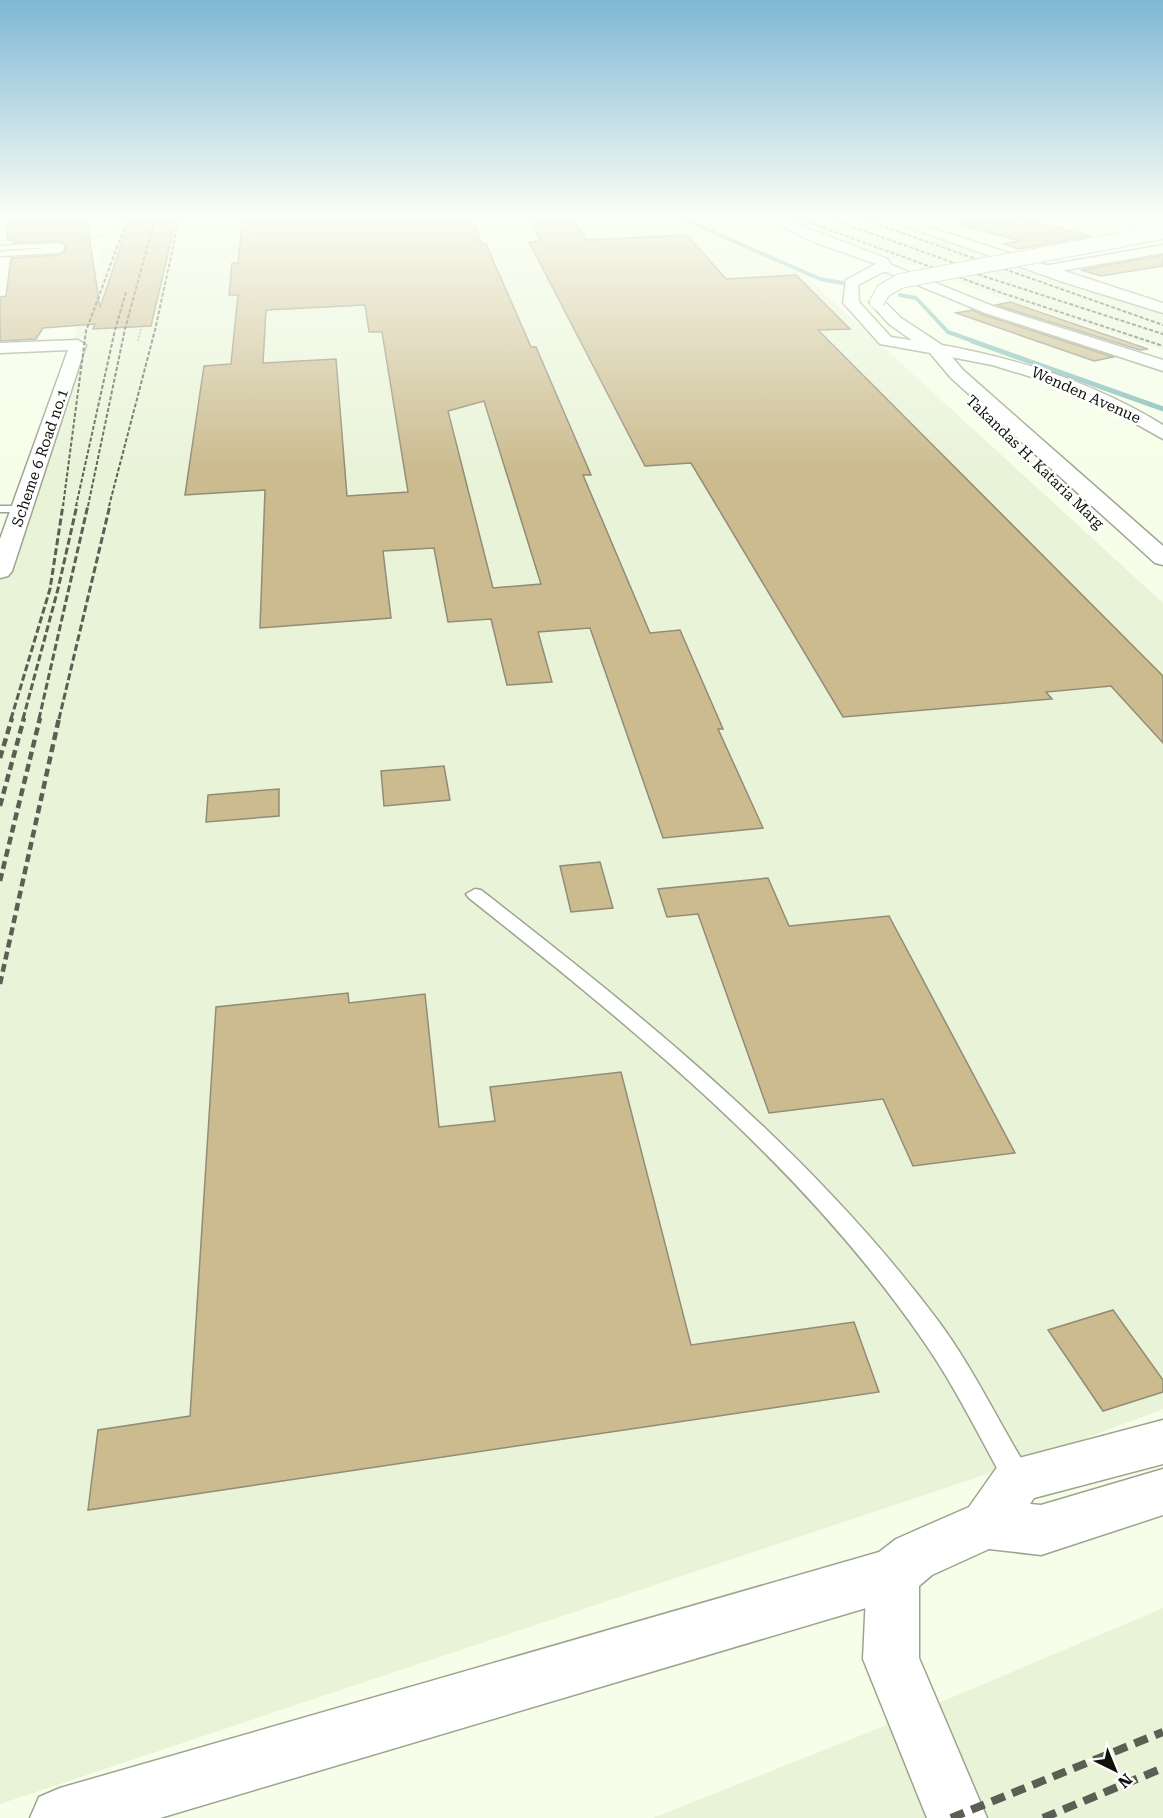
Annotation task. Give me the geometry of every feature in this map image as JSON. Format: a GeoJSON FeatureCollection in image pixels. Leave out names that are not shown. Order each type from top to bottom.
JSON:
{"type":"FeatureCollection","features":[{"type":"Feature","properties":{"kind":"main road","name":"Wenden Avenue"},"geometry":{"type":"LineString","coordinates":[[851,300],[851,303],[886,341],[926,346],[1032,370],[1138,416],[1163,434]]}},
{"type":"Feature","properties":{"kind":"main road","name":"Takandas H. Kataria Marg"},"geometry":{"type":"LineString","coordinates":[[878,300],[877,302],[895,321],[926,346],[1021,451],[1159,566]]}},
{"type":"Feature","properties":{"kind":"main road"},"geometry":{"type":"LineString","coordinates":[[966,300],[990,310],[1163,366]]}},
{"type":"Feature","properties":{"kind":"main road"},"geometry":{"type":"LineString","coordinates":[[1137,300],[1163,308]]}},
{"type":"Feature","properties":{"kind":"main road","name":"Scheme 6 Road no.1"},"geometry":{"type":"LineString","coordinates":[[0,348],[78,345],[0,571]]}},
{"type":"Feature","properties":{"kind":"main road","name":"Takandas H. Kataria Marg"},"geometry":{"type":"LineString","coordinates":[[950,374],[1042,450],[1159,566]]}},
{"type":"Feature","properties":{"kind":"main road"},"geometry":{"type":"LineString","coordinates":[[1021,451],[1042,450]]}},
{"type":"Feature","properties":{"kind":"main road"},"geometry":{"type":"LineString","coordinates":[[987,1524],[1018,1479],[1163,1442]]}},
{"type":"Feature","properties":{"kind":"main road"},"geometry":{"type":"LineString","coordinates":[[60,1818],[893,1574],[914,1557],[987,1524],[1041,1530],[1163,1492]]}},
{"type":"Feature","properties":{"kind":"main road"},"geometry":{"type":"LineString","coordinates":[[893,1574],[891,1659],[957,1818]]}},
{"type":"Feature","properties":{"kind":"lane"},"geometry":{"type":"LineString","coordinates":[[0,509],[23,509]]}},
{"type":"Feature","properties":{"kind":"lane"},"geometry":{"type":"LineString","coordinates":[[475,894],[621,1009],[725,1099],[843,1220],[931,1331],[1018,1479]]}},
{"type":"Feature","properties":{"kind":"path"},"geometry":{"type":"LineString","coordinates":[[138,342],[141,329]]}},
{"type":"Feature","properties":{"kind":"shaded area"},"geometry":{"type":"Polygon","coordinates":[[[86,300],[832,300],[1163,603],[1163,1409],[1020,1463],[0,1804],[0,573],[86,300]]]}},
{"type":"Feature","properties":{"kind":"shaded area"},"geometry":{"type":"Polygon","coordinates":[[[1006,300],[1126,300],[1163,312],[1163,350],[1006,300]]]}},
{"type":"Feature","properties":{"kind":"shaded area"},"geometry":{"type":"Polygon","coordinates":[[[1163,1608],[1163,1818],[653,1818],[882,1727],[1163,1608]]]}},
{"type":"Feature","properties":{"kind":"building"},"geometry":{"type":"Polygon","coordinates":[[[0,300],[99,300],[100,308],[103,300],[157,300],[151,326],[93,329],[95,324],[43,328],[36,339],[0,341],[0,300]]]}},
{"type":"Feature","properties":{"kind":"building"},"geometry":{"type":"Polygon","coordinates":[[[238,300],[510,300],[531,347],[536,347],[591,475],[583,475],[650,633],[680,630],[723,729],[718,729],[763,828],[663,838],[590,628],[538,632],[552,682],[507,685],[491,619],[448,622],[434,548],[383,551],[391,618],[260,628],[265,490],[185,495],[204,366],[231,364],[238,300]],[[365,305],[266,310],[263,363],[336,359],[347,496],[408,492],[382,332],[369,332],[365,305]],[[484,401],[448,411],[493,588],[541,584],[484,401]]]}},
{"type":"Feature","properties":{"kind":"building"},"geometry":{"type":"Polygon","coordinates":[[[559,300],[821,300],[850,329],[818,330],[1163,676],[1163,743],[1111,686],[1046,692],[1052,699],[843,717],[691,463],[645,466],[559,300]]]}},
{"type":"Feature","properties":{"kind":"building"},"geometry":{"type":"Polygon","coordinates":[[[1010,302],[1148,349],[1140,350],[996,305],[1010,302]]]}},
{"type":"Feature","properties":{"kind":"building"},"geometry":{"type":"Polygon","coordinates":[[[972,310],[1113,357],[1094,361],[956,313],[972,310]]]}},
{"type":"Feature","properties":{"kind":"building"},"geometry":{"type":"Polygon","coordinates":[[[444,766],[450,800],[384,806],[381,771],[444,766]]]}},
{"type":"Feature","properties":{"kind":"building"},"geometry":{"type":"Polygon","coordinates":[[[279,789],[279,816],[206,822],[208,795],[279,789]]]}},
{"type":"Feature","properties":{"kind":"building"},"geometry":{"type":"Polygon","coordinates":[[[600,862],[613,908],[571,912],[560,866],[600,862]]]}},
{"type":"Feature","properties":{"kind":"building"},"geometry":{"type":"Polygon","coordinates":[[[768,878],[789,926],[889,916],[1015,1153],[913,1166],[883,1099],[769,1113],[698,914],[667,917],[658,889],[768,878]]]}},
{"type":"Feature","properties":{"kind":"building"},"geometry":{"type":"Polygon","coordinates":[[[348,993],[349,1003],[425,994],[439,1127],[495,1121],[490,1087],[621,1072],[691,1345],[854,1322],[879,1392],[88,1510],[98,1430],[190,1416],[216,1007],[348,993]]]}},
{"type":"Feature","properties":{"kind":"building"},"geometry":{"type":"Polygon","coordinates":[[[1113,1310],[1163,1380],[1163,1392],[1103,1411],[1048,1330],[1113,1310]]]}},
{"type":"Feature","properties":{"kind":"waterway"},"geometry":{"type":"LineString","coordinates":[[918,300],[948,332],[976,342]]}},
{"type":"Feature","properties":{"kind":"waterway"},"geometry":{"type":"LineString","coordinates":[[972,341],[1163,409]]}},
{"type":"Feature","properties":{"kind":"railway"},"geometry":{"type":"LineString","coordinates":[[63,506],[86,331],[98,300]]}},
{"type":"Feature","properties":{"kind":"railway"},"geometry":{"type":"LineString","coordinates":[[76,506],[124,300]]}},
{"type":"Feature","properties":{"kind":"railway"},"geometry":{"type":"LineString","coordinates":[[88,506],[133,300]]}},
{"type":"Feature","properties":{"kind":"railway"},"geometry":{"type":"LineString","coordinates":[[109,506],[162,300]]}},
{"type":"Feature","properties":{"kind":"railway"},"geometry":{"type":"LineString","coordinates":[[1023,300],[1163,346]]}},
{"type":"Feature","properties":{"kind":"railway"},"geometry":{"type":"LineString","coordinates":[[1057,300],[1163,334]]}},
{"type":"Feature","properties":{"kind":"railway"},"geometry":{"type":"LineString","coordinates":[[1092,300],[1163,325]]}},
{"type":"Feature","properties":{"kind":"railway"},"geometry":{"type":"LineString","coordinates":[[11,719],[50,589],[63,505]]}},
{"type":"Feature","properties":{"kind":"railway"},"geometry":{"type":"LineString","coordinates":[[23,719],[58,589],[77,505]]}},
{"type":"Feature","properties":{"kind":"railway"},"geometry":{"type":"LineString","coordinates":[[39,719],[88,505]]}},
{"type":"Feature","properties":{"kind":"railway"},"geometry":{"type":"LineString","coordinates":[[59,719],[110,505]]}},
{"type":"Feature","properties":{"kind":"railway"},"geometry":{"type":"LineString","coordinates":[[0,758],[12,718]]}},
{"type":"Feature","properties":{"kind":"railway"},"geometry":{"type":"LineString","coordinates":[[0,806],[24,718]]}},
{"type":"Feature","properties":{"kind":"railway"},"geometry":{"type":"LineString","coordinates":[[0,881],[40,718]]}},
{"type":"Feature","properties":{"kind":"railway"},"geometry":{"type":"LineString","coordinates":[[0,984],[59,718]]}},
{"type":"Feature","properties":{"kind":"railway"},"geometry":{"type":"LineString","coordinates":[[951,1818],[1163,1732]]}},
{"type":"Feature","properties":{"kind":"railway"},"geometry":{"type":"LineString","coordinates":[[1043,1818],[1163,1768]]}}]}
